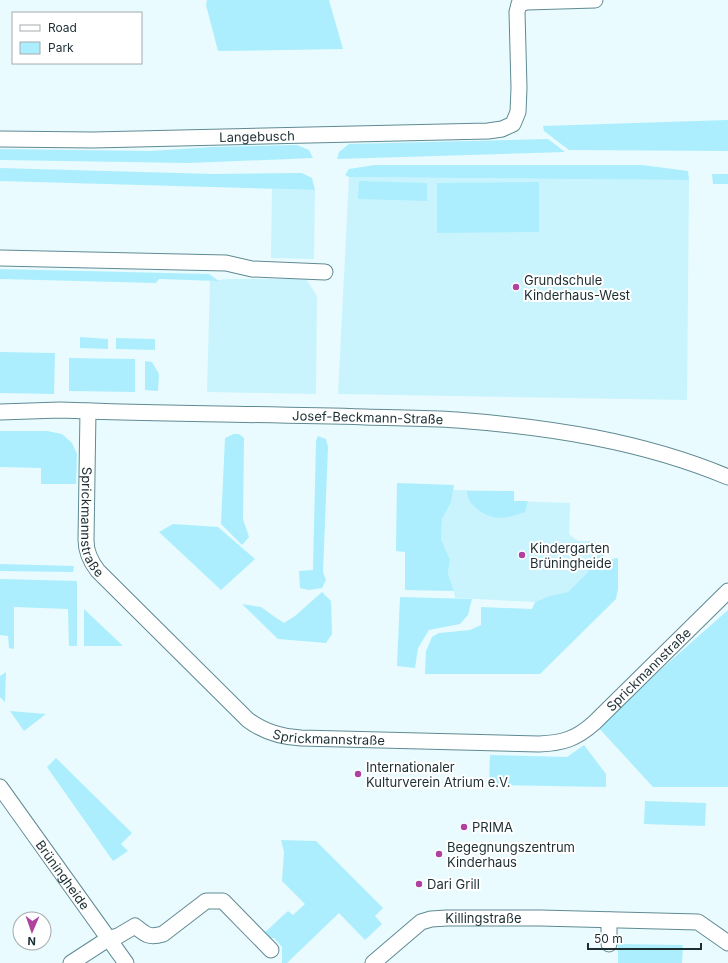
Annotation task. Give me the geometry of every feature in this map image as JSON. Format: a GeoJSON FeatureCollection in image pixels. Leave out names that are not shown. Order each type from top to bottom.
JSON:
{"type":"FeatureCollection","features":[{"type":"Feature","properties":{"kind":"street"},"geometry":{"type":"LineString","coordinates":[[573,0],[595,0]]}},
{"type":"Feature","properties":{"kind":"street","name":"Langebusch"},"geometry":{"type":"LineString","coordinates":[[0,139],[93,140],[488,131],[502,129],[513,124],[518,112],[519,88],[517,12],[519,4],[527,2],[573,0]]}},
{"type":"Feature","properties":{"kind":"street"},"geometry":{"type":"LineString","coordinates":[[0,258],[226,263],[252,269],[325,272]]}},
{"type":"Feature","properties":{"kind":"street","name":"Josef-Beckmann-Straße"},"geometry":{"type":"LineString","coordinates":[[0,412],[60,410],[448,420],[506,425],[574,434],[632,445],[701,465],[728,477]]}},
{"type":"Feature","properties":{"kind":"street","name":"Sprickmannstraße"},"geometry":{"type":"LineString","coordinates":[[88,411],[86,540],[87,551],[91,562],[109,582],[248,720],[262,729],[276,735],[301,738],[532,744],[553,743],[571,739],[578,736],[590,727],[728,591]]}},
{"type":"Feature","properties":{"kind":"street","name":"Brüningheide"},"geometry":{"type":"LineString","coordinates":[[0,787],[126,963]]}},
{"type":"Feature","properties":{"kind":"street"},"geometry":{"type":"LineString","coordinates":[[71,963],[108,939],[118,936],[135,926],[147,936],[157,936],[163,934],[206,901],[223,901],[271,950]]}},
{"type":"Feature","properties":{"kind":"street","name":"Killingstraße"},"geometry":{"type":"LineString","coordinates":[[373,963],[421,922],[431,919],[493,918],[698,922],[728,943]]}},
{"type":"Feature","properties":{"kind":"street"},"geometry":{"type":"LineString","coordinates":[[609,920],[609,944]]}},
{"type":"Feature","properties":{"kind":"shaded area","name":"Grundschule Kinderhaus-West"},"geometry":{"type":"Polygon","coordinates":[[[349,177],[689,180],[687,400],[338,394],[349,177]]]}},
{"type":"Feature","properties":{"kind":"shaded area"},"geometry":{"type":"Polygon","coordinates":[[[272,189],[315,190],[314,259],[271,258],[272,189]]]}},
{"type":"Feature","properties":{"kind":"shaded area"},"geometry":{"type":"Polygon","coordinates":[[[227,279],[306,279],[317,296],[316,394],[207,392],[210,281],[227,279]]]}},
{"type":"Feature","properties":{"kind":"shaded area"},"geometry":{"type":"Polygon","coordinates":[[[453,490],[514,491],[514,501],[570,503],[569,534],[578,541],[595,541],[596,552],[587,573],[568,592],[549,596],[535,602],[455,598],[448,574],[450,560],[441,539],[442,519],[450,502],[453,490]]]}},
{"type":"Feature","properties":{"kind":"green space"},"geometry":{"type":"Polygon","coordinates":[[[207,0],[329,0],[343,49],[218,51],[206,5],[207,0]]]}},
{"type":"Feature","properties":{"kind":"green space"},"geometry":{"type":"Polygon","coordinates":[[[728,120],[728,151],[569,150],[544,131],[543,126],[728,120]]]}},
{"type":"Feature","properties":{"kind":"green space"},"geometry":{"type":"Polygon","coordinates":[[[548,139],[565,152],[337,159],[339,152],[349,144],[548,139]]]}},
{"type":"Feature","properties":{"kind":"green space"},"geometry":{"type":"Polygon","coordinates":[[[297,145],[309,150],[313,158],[189,163],[0,160],[0,149],[151,151],[211,147],[297,145]]]}},
{"type":"Feature","properties":{"kind":"green space"},"geometry":{"type":"Polygon","coordinates":[[[375,165],[642,165],[688,171],[689,180],[349,177],[345,175],[349,169],[375,165]]]}},
{"type":"Feature","properties":{"kind":"green space"},"geometry":{"type":"Polygon","coordinates":[[[0,168],[213,174],[302,173],[312,178],[315,190],[0,181],[0,168]]]}},
{"type":"Feature","properties":{"kind":"green space"},"geometry":{"type":"Polygon","coordinates":[[[712,174],[728,174],[728,184],[713,184],[712,174]]]}},
{"type":"Feature","properties":{"kind":"green space"},"geometry":{"type":"Polygon","coordinates":[[[359,181],[427,183],[427,201],[358,199],[359,181]]]}},
{"type":"Feature","properties":{"kind":"green space"},"geometry":{"type":"Polygon","coordinates":[[[539,182],[539,232],[437,233],[437,183],[539,182]]]}},
{"type":"Feature","properties":{"kind":"green space"},"geometry":{"type":"Polygon","coordinates":[[[0,269],[209,274],[219,281],[159,279],[156,283],[0,279],[0,269]]]}},
{"type":"Feature","properties":{"kind":"green space"},"geometry":{"type":"Polygon","coordinates":[[[80,337],[108,339],[108,349],[80,348],[80,337]]]}},
{"type":"Feature","properties":{"kind":"green space"},"geometry":{"type":"Polygon","coordinates":[[[116,338],[155,339],[155,350],[116,349],[116,338]]]}},
{"type":"Feature","properties":{"kind":"green space"},"geometry":{"type":"Polygon","coordinates":[[[0,352],[55,353],[54,394],[0,393],[0,352]]]}},
{"type":"Feature","properties":{"kind":"green space"},"geometry":{"type":"Polygon","coordinates":[[[69,358],[135,359],[135,392],[69,391],[69,358]]]}},
{"type":"Feature","properties":{"kind":"green space"},"geometry":{"type":"Polygon","coordinates":[[[145,361],[152,362],[159,374],[158,391],[145,390],[145,361]]]}},
{"type":"Feature","properties":{"kind":"green space"},"geometry":{"type":"Polygon","coordinates":[[[0,431],[47,431],[62,434],[72,443],[77,454],[76,484],[41,484],[41,468],[0,467],[0,431]]]}},
{"type":"Feature","properties":{"kind":"green space"},"geometry":{"type":"Polygon","coordinates":[[[234,434],[239,434],[244,438],[243,519],[249,537],[242,545],[221,524],[225,438],[234,434]]]}},
{"type":"Feature","properties":{"kind":"green space"},"geometry":{"type":"Polygon","coordinates":[[[318,436],[326,439],[328,447],[323,572],[326,580],[322,588],[309,590],[300,588],[299,571],[313,570],[316,441],[318,436]]]}},
{"type":"Feature","properties":{"kind":"green space"},"geometry":{"type":"Polygon","coordinates":[[[397,483],[454,485],[451,502],[442,519],[441,539],[450,560],[448,574],[454,591],[405,590],[405,552],[396,551],[397,483]]]}},
{"type":"Feature","properties":{"kind":"green space"},"geometry":{"type":"Polygon","coordinates":[[[467,491],[514,491],[514,501],[528,501],[525,512],[499,518],[481,512],[470,502],[467,491]]]}},
{"type":"Feature","properties":{"kind":"green space"},"geometry":{"type":"Polygon","coordinates":[[[173,524],[218,527],[255,559],[221,590],[159,532],[173,524]]]}},
{"type":"Feature","properties":{"kind":"green space"},"geometry":{"type":"Polygon","coordinates":[[[603,555],[606,560],[618,558],[618,589],[616,599],[540,674],[425,674],[426,651],[432,637],[439,633],[470,630],[481,625],[481,607],[532,609],[535,602],[549,596],[568,592],[587,573],[594,556],[603,555]]]}},
{"type":"Feature","properties":{"kind":"green space"},"geometry":{"type":"Polygon","coordinates":[[[0,564],[74,566],[73,572],[0,571],[0,564]]]}},
{"type":"Feature","properties":{"kind":"green space"},"geometry":{"type":"Polygon","coordinates":[[[0,579],[77,581],[77,646],[69,646],[68,609],[14,607],[14,649],[9,648],[8,636],[0,635],[0,579]]]}},
{"type":"Feature","properties":{"kind":"green space"},"geometry":{"type":"Polygon","coordinates":[[[322,592],[331,601],[332,634],[326,643],[278,639],[242,604],[261,607],[284,623],[295,616],[322,592]]]}},
{"type":"Feature","properties":{"kind":"green space"},"geometry":{"type":"Polygon","coordinates":[[[400,597],[472,599],[468,615],[460,624],[429,630],[418,648],[415,668],[397,666],[400,597]]]}},
{"type":"Feature","properties":{"kind":"green space"},"geometry":{"type":"Polygon","coordinates":[[[84,609],[123,646],[84,646],[84,609]]]}},
{"type":"Feature","properties":{"kind":"green space"},"geometry":{"type":"Polygon","coordinates":[[[728,610],[728,787],[653,787],[597,726],[728,610]]]}},
{"type":"Feature","properties":{"kind":"green space"},"geometry":{"type":"Polygon","coordinates":[[[6,672],[5,702],[0,697],[0,676],[6,672]]]}},
{"type":"Feature","properties":{"kind":"green space"},"geometry":{"type":"Polygon","coordinates":[[[10,711],[46,714],[24,731],[10,711]]]}},
{"type":"Feature","properties":{"kind":"green space"},"geometry":{"type":"Polygon","coordinates":[[[584,745],[606,774],[606,787],[489,785],[490,755],[567,757],[584,745]]]}},
{"type":"Feature","properties":{"kind":"green space"},"geometry":{"type":"Polygon","coordinates":[[[56,758],[132,833],[121,844],[128,851],[113,861],[47,767],[56,758]]]}},
{"type":"Feature","properties":{"kind":"green space"},"geometry":{"type":"Polygon","coordinates":[[[645,801],[706,803],[705,826],[644,824],[645,801]]]}},
{"type":"Feature","properties":{"kind":"green space"},"geometry":{"type":"Polygon","coordinates":[[[281,840],[316,841],[383,908],[375,916],[382,924],[365,940],[339,913],[287,963],[282,963],[282,947],[274,938],[267,938],[263,934],[288,911],[293,915],[305,904],[282,881],[284,852],[281,840]]]}},
{"type":"Feature","properties":{"kind":"green space"},"geometry":{"type":"Polygon","coordinates":[[[618,944],[683,945],[682,963],[618,963],[618,944]]]}},
{"type":"Feature","properties":{"kind":"place","name":"Grundschule Kinderhaus-West"},"geometry":{"type":"Point","coordinates":[516,287]}},
{"type":"Feature","properties":{"kind":"place","name":"Kindergarten Brüningheide"},"geometry":{"type":"Point","coordinates":[522,555]}},
{"type":"Feature","properties":{"kind":"place","name":"Internationaler Kulturverein Atrium e.V."},"geometry":{"type":"Point","coordinates":[358,774]}},
{"type":"Feature","properties":{"kind":"place","name":"PRIMA"},"geometry":{"type":"Point","coordinates":[464,827]}},
{"type":"Feature","properties":{"kind":"place","name":"Begegnungszentrum Kinderhaus"},"geometry":{"type":"Point","coordinates":[439,854]}},
{"type":"Feature","properties":{"kind":"place","name":"Dari Grill"},"geometry":{"type":"Point","coordinates":[419,884]}}]}
